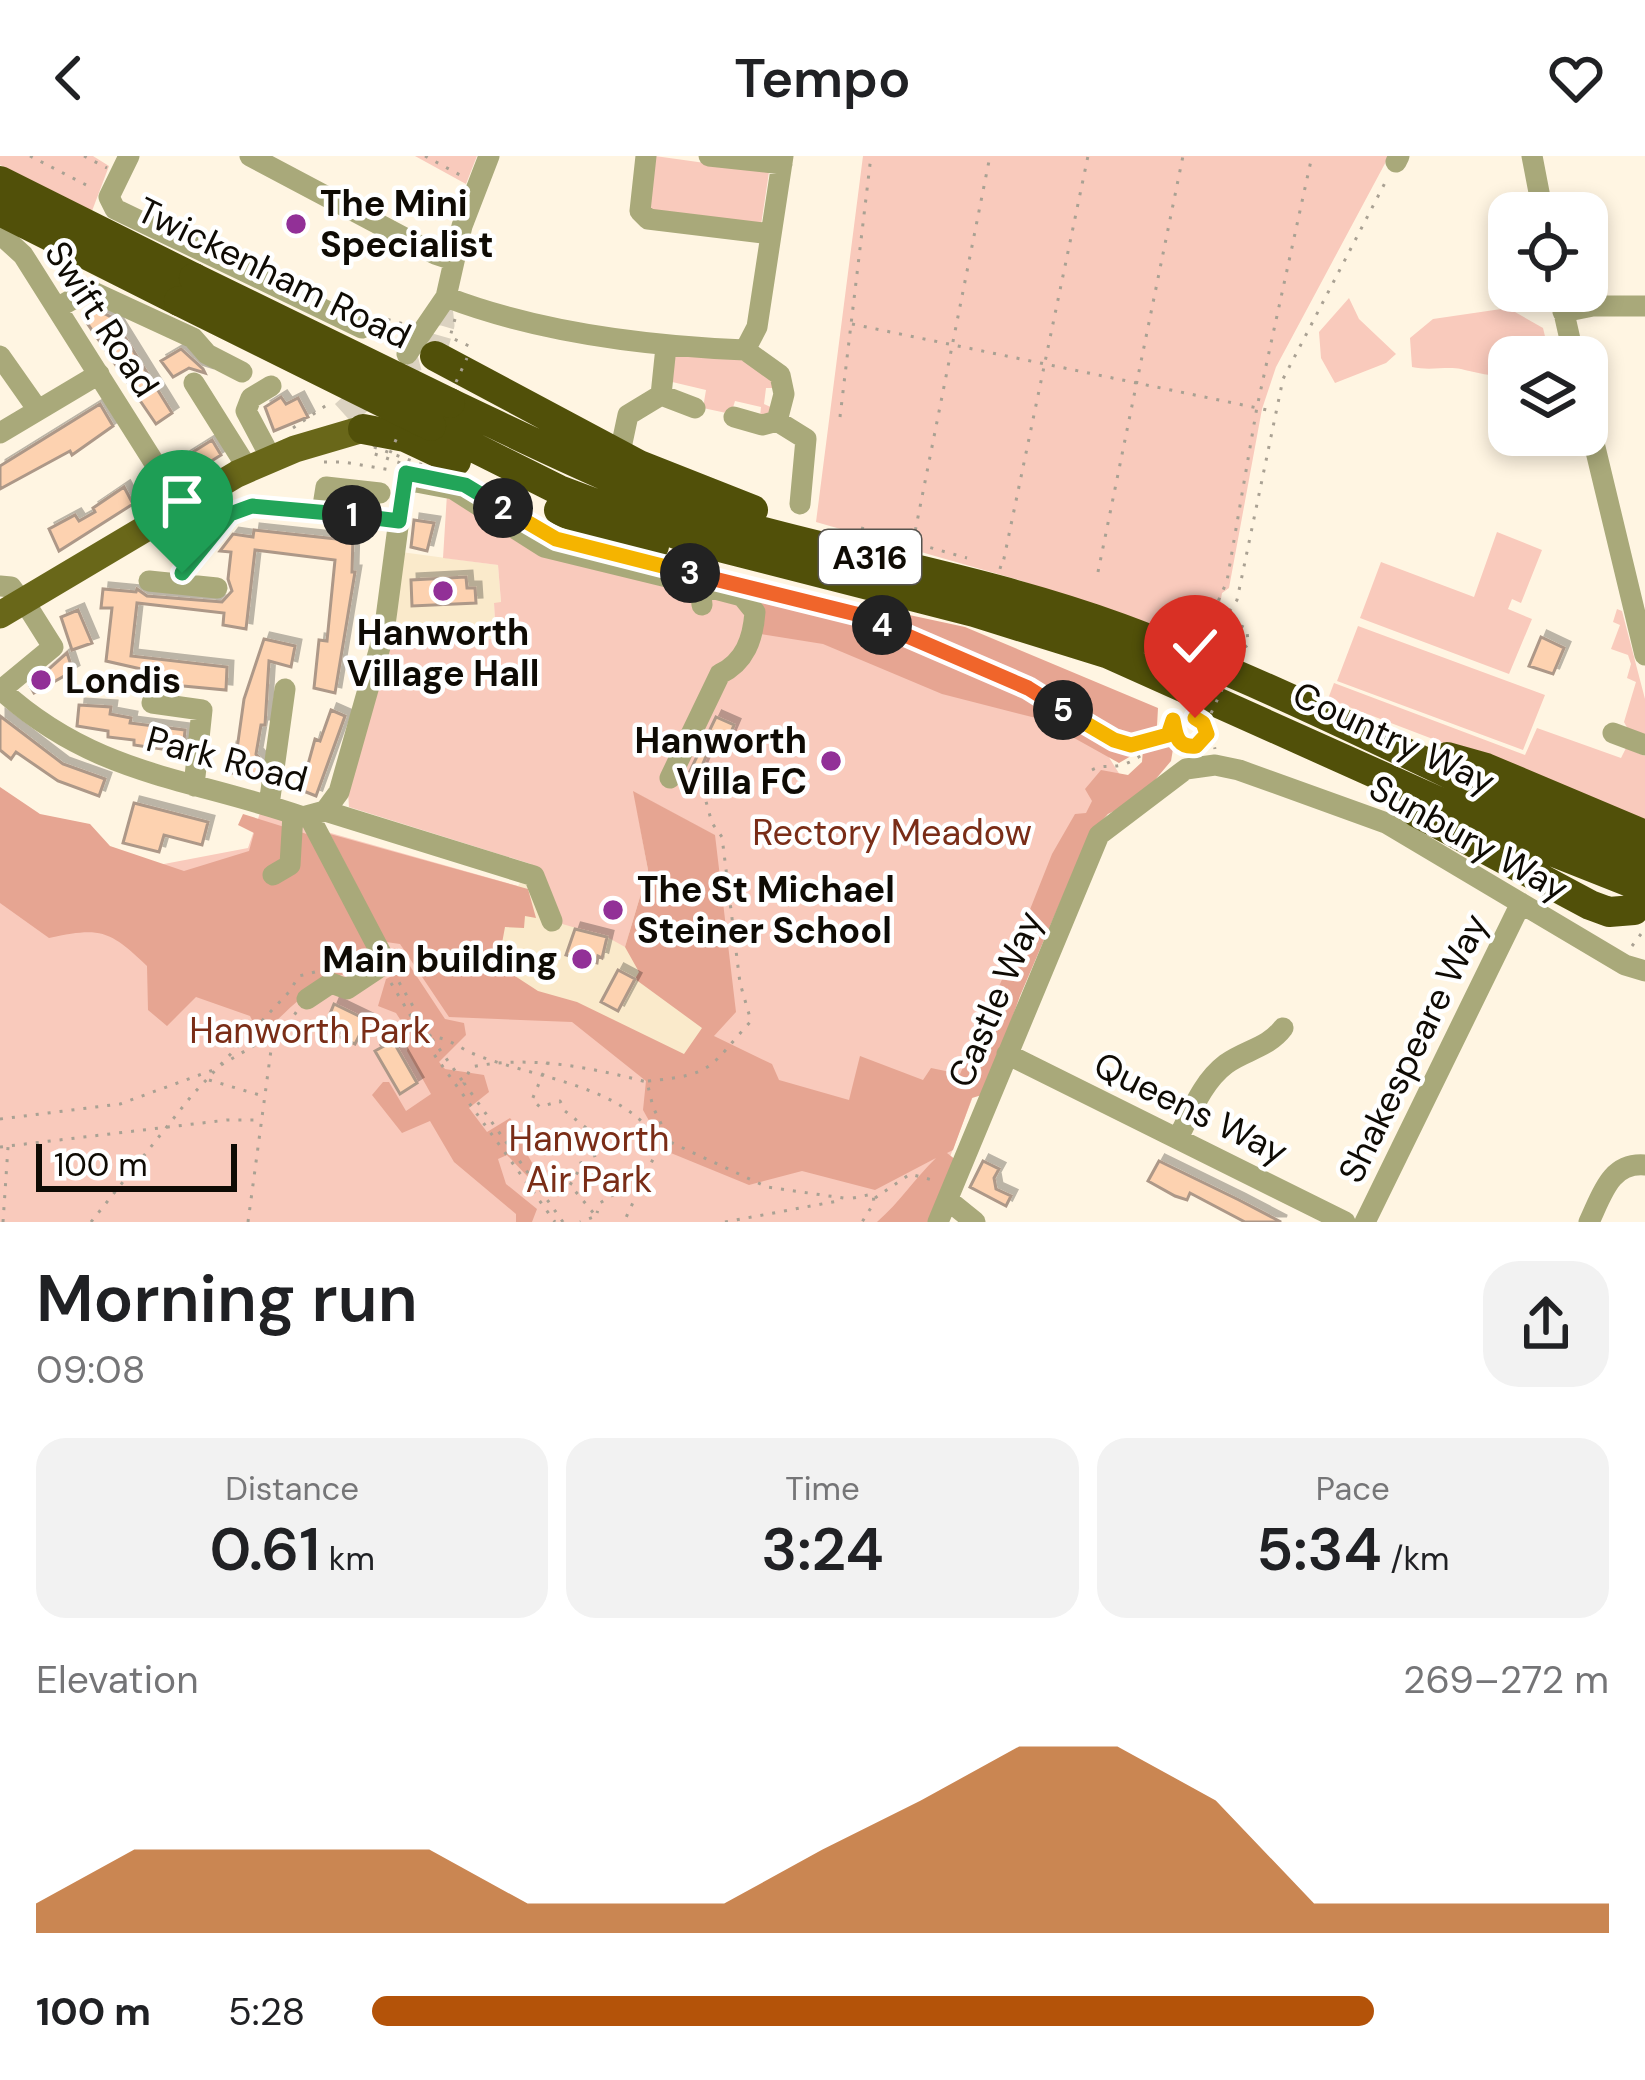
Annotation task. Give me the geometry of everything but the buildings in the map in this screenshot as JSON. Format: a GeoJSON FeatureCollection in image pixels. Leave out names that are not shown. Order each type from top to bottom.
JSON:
{"type":"FeatureCollection","features":[{"type":"Feature","properties":{"kind":"highway","name":"Twickenham Road"},"geometry":{"type":"LineString","coordinates":[[0,182],[187,290]]}},
{"type":"Feature","properties":{"kind":"highway","name":"Twickenham Road"},"geometry":{"type":"LineString","coordinates":[[0,211],[187,290]]}},
{"type":"Feature","properties":{"kind":"highway","name":"A316"},"geometry":{"type":"LineString","coordinates":[[187,290],[434,410]]}},
{"type":"Feature","properties":{"kind":"highway"},"geometry":{"type":"LineString","coordinates":[[422,358],[639,465],[760,513],[960,578]]}},
{"type":"Feature","properties":{"kind":"highway","name":"Country Way"},"geometry":{"type":"LineString","coordinates":[[434,410],[695,511],[960,578],[1122,628],[1400,750],[1526,826],[1638,916]]}},
{"type":"Feature","properties":{"kind":"highway","name":"Country Way"},"geometry":{"type":"LineString","coordinates":[[434,410],[559,490],[692,540],[974,612],[1088,647],[1526,826],[1645,860]]}},
{"type":"Feature","properties":{"kind":"highway"},"geometry":{"type":"LineString","coordinates":[[363,429],[405,436],[609,532],[722,565],[901,595]]}},
{"type":"Feature","properties":{"kind":"highway"},"geometry":{"type":"LineString","coordinates":[[1239,710],[1331,768],[1590,905],[1638,916]]}},
{"type":"Feature","properties":{"kind":"highway"},"geometry":{"type":"LineString","coordinates":[[1400,750],[1466,761],[1645,835]]}},
{"type":"Feature","properties":{"kind":"main road"},"geometry":{"type":"LineString","coordinates":[[12,601],[181,505],[363,429]]}},
{"type":"Feature","properties":{"kind":"street"},"geometry":{"type":"LineString","coordinates":[[250,156],[453,260]]}},
{"type":"Feature","properties":{"kind":"street"},"geometry":{"type":"LineString","coordinates":[[422,358],[444,306],[453,260],[489,156]]}},
{"type":"Feature","properties":{"kind":"street"},"geometry":{"type":"LineString","coordinates":[[646,156],[640,211],[648,219],[771,234]]}},
{"type":"Feature","properties":{"kind":"street"},"geometry":{"type":"LineString","coordinates":[[709,156],[782,160],[758,327],[745,350]]}},
{"type":"Feature","properties":{"kind":"street"},"geometry":{"type":"LineString","coordinates":[[1532,156],[1539,192]]}},
{"type":"Feature","properties":{"kind":"street"},"geometry":{"type":"LineString","coordinates":[[124,166],[109,197],[115,209],[362,328]]}},
{"type":"Feature","properties":{"kind":"street","name":"Swift Road"},"geometry":{"type":"LineString","coordinates":[[0,235],[23,255],[181,505]]}},
{"type":"Feature","properties":{"kind":"street"},"geometry":{"type":"LineString","coordinates":[[57,308],[89,290],[193,338],[207,354],[242,371]]}},
{"type":"Feature","properties":{"kind":"street"},"geometry":{"type":"LineString","coordinates":[[444,306],[666,347],[745,350],[780,375],[784,394],[777,421]]}},
{"type":"Feature","properties":{"kind":"street"},"geometry":{"type":"LineString","coordinates":[[1608,306],[1645,306]]}},
{"type":"Feature","properties":{"kind":"street"},"geometry":{"type":"LineString","coordinates":[[661,395],[666,347]]}},
{"type":"Feature","properties":{"kind":"street"},"geometry":{"type":"LineString","coordinates":[[0,356],[38,410]]}},
{"type":"Feature","properties":{"kind":"street"},"geometry":{"type":"LineString","coordinates":[[0,433],[99,374]]}},
{"type":"Feature","properties":{"kind":"street"},"geometry":{"type":"LineString","coordinates":[[194,383],[282,459]]}},
{"type":"Feature","properties":{"kind":"street"},"geometry":{"type":"LineString","coordinates":[[271,386],[251,398],[246,411],[282,459]]}},
{"type":"Feature","properties":{"kind":"street"},"geometry":{"type":"LineString","coordinates":[[661,395],[695,408]]}},
{"type":"Feature","properties":{"kind":"street"},"geometry":{"type":"LineString","coordinates":[[622,443],[628,415],[661,395]]}},
{"type":"Feature","properties":{"kind":"street"},"geometry":{"type":"LineString","coordinates":[[734,417],[762,425],[777,421],[806,440],[800,504]]}},
{"type":"Feature","properties":{"kind":"street"},"geometry":{"type":"LineString","coordinates":[[1597,456],[1645,655]]}},
{"type":"Feature","properties":{"kind":"street"},"geometry":{"type":"LineString","coordinates":[[405,479],[453,489],[544,547],[700,595],[742,596],[754,612],[753,639],[733,668],[720,674],[671,776]]}},
{"type":"Feature","properties":{"kind":"street","name":"Park Road"},"geometry":{"type":"LineString","coordinates":[[1,689],[65,739],[115,763],[310,814],[339,791],[383,633],[405,479]]}},
{"type":"Feature","properties":{"kind":"street"},"geometry":{"type":"LineString","coordinates":[[322,512],[326,487],[380,493]]}},
{"type":"Feature","properties":{"kind":"street"},"geometry":{"type":"LineString","coordinates":[[181,584],[182,573],[230,514],[252,506],[399,521]]}},
{"type":"Feature","properties":{"kind":"street"},"geometry":{"type":"LineString","coordinates":[[149,581],[217,588]]}},
{"type":"Feature","properties":{"kind":"street"},"geometry":{"type":"LineString","coordinates":[[1,689],[52,647],[12,601]]}},
{"type":"Feature","properties":{"kind":"street"},"geometry":{"type":"LineString","coordinates":[[269,806],[285,689]]}},
{"type":"Feature","properties":{"kind":"street"},"geometry":{"type":"LineString","coordinates":[[152,703],[202,710],[194,786]]}},
{"type":"Feature","properties":{"kind":"street"},"geometry":{"type":"LineString","coordinates":[[1613,734],[1645,746]]}},
{"type":"Feature","properties":{"kind":"street","name":"Sunbury Way"},"geometry":{"type":"LineString","coordinates":[[1186,770],[1215,765],[1280,782],[1386,823],[1625,964],[1645,971]]}},
{"type":"Feature","properties":{"kind":"street","name":"Castle Way"},"geometry":{"type":"LineString","coordinates":[[938,1222],[1099,835],[1186,770]]}},
{"type":"Feature","properties":{"kind":"street"},"geometry":{"type":"LineString","coordinates":[[273,875],[290,865],[310,814]]}},
{"type":"Feature","properties":{"kind":"street"},"geometry":{"type":"LineString","coordinates":[[310,814],[533,876],[552,921]]}},
{"type":"Feature","properties":{"kind":"street"},"geometry":{"type":"LineString","coordinates":[[307,1000],[331,983],[347,989],[377,969],[383,957],[310,814]]}},
{"type":"Feature","properties":{"kind":"street","name":"Shakespeare Way"},"geometry":{"type":"LineString","coordinates":[[1365,1222],[1521,903]]}},
{"type":"Feature","properties":{"kind":"street"},"geometry":{"type":"LineString","coordinates":[[1178,1138],[1205,1086],[1226,1064],[1282,1040]]}},
{"type":"Feature","properties":{"kind":"street","name":"Queens Way"},"geometry":{"type":"LineString","coordinates":[[1006,1054],[1345,1222]]}},
{"type":"Feature","properties":{"kind":"street"},"geometry":{"type":"LineString","coordinates":[[1589,1222],[1611,1175],[1632,1164],[1645,1165]]}},
{"type":"Feature","properties":{"kind":"street"},"geometry":{"type":"LineString","coordinates":[[953,1192],[973,1221]]}},
{"type":"Feature","properties":{"kind":"path"},"geometry":{"type":"LineString","coordinates":[[30,156],[109,197]]}},
{"type":"Feature","properties":{"kind":"path"},"geometry":{"type":"LineString","coordinates":[[84,156],[124,166]]}},
{"type":"Feature","properties":{"kind":"path"},"geometry":{"type":"LineString","coordinates":[[425,156],[478,185]]}},
{"type":"Feature","properties":{"kind":"path"},"geometry":{"type":"LineString","coordinates":[[840,417],[871,156]]}},
{"type":"Feature","properties":{"kind":"path"},"geometry":{"type":"LineString","coordinates":[[913,544],[990,156]]}},
{"type":"Feature","properties":{"kind":"path"},"geometry":{"type":"LineString","coordinates":[[861,528],[1002,568],[1088,156]]}},
{"type":"Feature","properties":{"kind":"path"},"geometry":{"type":"LineString","coordinates":[[1098,572],[1183,156]]}},
{"type":"Feature","properties":{"kind":"path"},"geometry":{"type":"LineString","coordinates":[[1182,628],[1209,622],[1227,581],[1257,407],[1312,156]]}},
{"type":"Feature","properties":{"kind":"path"},"geometry":{"type":"LineString","coordinates":[[1174,721],[1173,731],[1181,744],[1196,746],[1207,734],[1203,723],[1182,718],[1176,730],[1183,742],[1198,741],[1203,730],[1239,652],[1244,633],[1229,626],[1219,634],[1220,645],[1238,653],[1243,651],[1248,645],[1247,629],[1232,621],[1220,626],[1237,600],[1283,379],[1397,159]]}},
{"type":"Feature","properties":{"kind":"path"},"geometry":{"type":"LineString","coordinates":[[363,429],[389,456],[434,410],[471,346],[450,337],[456,317],[444,306]]}},
{"type":"Feature","properties":{"kind":"path"},"geometry":{"type":"LineString","coordinates":[[362,328],[373,315],[414,326]]}},
{"type":"Feature","properties":{"kind":"path"},"geometry":{"type":"LineString","coordinates":[[852,323],[1274,412]]}},
{"type":"Feature","properties":{"kind":"path"},"geometry":{"type":"LineString","coordinates":[[282,459],[343,461],[405,479],[444,482]]}},
{"type":"Feature","properties":{"kind":"path"},"geometry":{"type":"LineString","coordinates":[[752,591],[856,614],[1028,688],[1114,740],[1131,745],[1168,735]]}},
{"type":"Feature","properties":{"kind":"path"},"geometry":{"type":"LineString","coordinates":[[1214,631],[1240,644],[1236,630],[1223,634],[1225,644],[1239,652]]}},
{"type":"Feature","properties":{"kind":"path"},"geometry":{"type":"LineString","coordinates":[[1092,770],[1101,765],[1119,766],[1168,735],[1186,711],[1201,715],[1212,728],[1215,765]]}},
{"type":"Feature","properties":{"kind":"path"},"geometry":{"type":"LineString","coordinates":[[1201,715],[1195,735],[1183,733],[1183,724],[1190,722],[1203,730]]}},
{"type":"Feature","properties":{"kind":"path"},"geometry":{"type":"LineString","coordinates":[[1168,735],[1183,754],[1186,770]]}},
{"type":"Feature","properties":{"kind":"path"},"geometry":{"type":"LineString","coordinates":[[464,1083],[471,1066],[498,1061],[548,1062],[646,1082],[689,1078],[717,1064],[751,1021],[740,983],[722,837],[712,823],[702,788],[671,776]]}},
{"type":"Feature","properties":{"kind":"path"},"geometry":{"type":"LineString","coordinates":[[1638,916],[1631,947],[1625,945],[1638,916]]}},
{"type":"Feature","properties":{"kind":"path"},"geometry":{"type":"LineString","coordinates":[[91,1222],[207,1079],[299,976],[383,957],[431,1037],[563,1222]]}},
{"type":"Feature","properties":{"kind":"path"},"geometry":{"type":"LineString","coordinates":[[398,996],[433,1053],[555,1222]]}},
{"type":"Feature","properties":{"kind":"path"},"geometry":{"type":"LineString","coordinates":[[248,1222],[271,1050],[307,1000]]}},
{"type":"Feature","properties":{"kind":"path"},"geometry":{"type":"LineString","coordinates":[[0,1119],[120,1104],[218,1067],[286,1027]]}},
{"type":"Feature","properties":{"kind":"path"},"geometry":{"type":"LineString","coordinates":[[431,1037],[542,1075],[644,1120],[656,1139],[654,1157],[624,1222]]}},
{"type":"Feature","properties":{"kind":"path"},"geometry":{"type":"LineString","coordinates":[[548,1062],[532,1100],[540,1107],[560,1101],[590,1131],[596,1161],[585,1166],[571,1185],[596,1215]]}},
{"type":"Feature","properties":{"kind":"path"},"geometry":{"type":"LineString","coordinates":[[207,1079],[264,1096]]}},
{"type":"Feature","properties":{"kind":"path"},"geometry":{"type":"LineString","coordinates":[[646,1082],[670,1142],[767,1187],[850,1199]]}},
{"type":"Feature","properties":{"kind":"path"},"geometry":{"type":"LineString","coordinates":[[0,1147],[261,1120]]}},
{"type":"Feature","properties":{"kind":"path"},"geometry":{"type":"LineString","coordinates":[[3,1222],[8,1147]]}},
{"type":"Feature","properties":{"kind":"path"},"geometry":{"type":"LineString","coordinates":[[580,1222],[596,1215],[600,1203],[613,1195],[614,1182],[603,1171],[585,1166],[578,1156],[582,1148],[591,1147]]}},
{"type":"Feature","properties":{"kind":"path"},"geometry":{"type":"LineString","coordinates":[[862,1222],[874,1198],[910,1174],[953,1192]]}},
{"type":"Feature","properties":{"kind":"path"},"geometry":{"type":"LineString","coordinates":[[725,1222],[873,1194],[874,1198]]}},
{"type":"Feature","properties":{"kind":"shaded area"},"geometry":{"type":"Polygon","coordinates":[[[401,552],[498,565],[501,603],[494,604],[496,639],[395,639],[401,552]]]}},
{"type":"Feature","properties":{"kind":"shaded area"},"geometry":{"type":"Polygon","coordinates":[[[742,581],[791,590],[793,602],[874,632],[886,610],[965,627],[1158,708],[1157,726],[1145,746],[1165,742],[1173,749],[1171,761],[1139,799],[1108,814],[1089,835],[1020,996],[985,1094],[972,1098],[953,1150],[947,1153],[956,1160],[930,1222],[877,1222],[936,1158],[875,1190],[802,1171],[749,1185],[666,1151],[643,1110],[646,1081],[572,1022],[449,1017],[400,944],[386,942],[330,834],[528,889],[536,918],[525,916],[524,928],[505,927],[498,965],[538,991],[577,1002],[684,1054],[702,1028],[635,979],[639,972],[625,947],[648,870],[633,791],[715,835],[736,1012],[714,1036],[772,1064],[779,1080],[849,1100],[860,1056],[923,1080],[931,1068],[960,1074],[1052,854],[1075,814],[1086,813],[1092,801],[1085,789],[1101,770],[1128,775],[1142,762],[1143,749],[1119,763],[1040,719],[942,694],[823,644],[761,634],[741,590],[742,581]]]}},
{"type":"Feature","properties":{"kind":"shaded area"},"geometry":{"type":"Polygon","coordinates":[[[0,787],[40,814],[90,824],[110,846],[184,871],[249,851],[254,833],[238,825],[243,814],[310,835],[382,953],[374,969],[343,974],[319,985],[275,1022],[253,1022],[250,1016],[196,997],[167,1026],[148,1010],[147,966],[123,945],[93,933],[49,938],[0,903],[0,787]]]}},
{"type":"Feature","properties":{"kind":"shaded area"},"geometry":{"type":"Polygon","coordinates":[[[532,864],[736,1012],[686,1061],[499,997],[488,933],[532,864]]]}},
{"type":"Feature","properties":{"kind":"shaded area"},"geometry":{"type":"Polygon","coordinates":[[[398,948],[445,1019],[464,1023],[466,1035],[439,1062],[445,1069],[484,1075],[489,1092],[469,1108],[487,1132],[510,1118],[528,1141],[527,1154],[538,1173],[529,1178],[507,1155],[498,1159],[506,1184],[537,1209],[532,1222],[516,1222],[516,1214],[454,1162],[430,1121],[402,1133],[372,1095],[383,1082],[389,1082],[406,1111],[431,1094],[407,1051],[410,1035],[396,1013],[378,1006],[386,979],[400,972],[389,954],[398,948]]]}},
{"type":"Feature","properties":{"kind":"green space"},"geometry":{"type":"Polygon","coordinates":[[[0,156],[93,156],[109,166],[92,211],[0,165],[0,156]]]}},
{"type":"Feature","properties":{"kind":"green space"},"geometry":{"type":"Polygon","coordinates":[[[415,156],[477,156],[466,184],[415,156]]]}},
{"type":"Feature","properties":{"kind":"green space"},"geometry":{"type":"Polygon","coordinates":[[[655,156],[769,172],[761,225],[648,210],[655,156]]]}},
{"type":"Feature","properties":{"kind":"green space"},"geometry":{"type":"Polygon","coordinates":[[[863,156],[1389,156],[1276,367],[1262,409],[1229,588],[1222,593],[1217,622],[1199,640],[1144,626],[1019,580],[816,522],[863,156]]]}},
{"type":"Feature","properties":{"kind":"green space"},"geometry":{"type":"Polygon","coordinates":[[[1349,298],[1359,319],[1396,354],[1386,363],[1335,383],[1321,358],[1319,332],[1349,298]]]}},
{"type":"Feature","properties":{"kind":"green space"},"geometry":{"type":"Polygon","coordinates":[[[1515,312],[1543,328],[1545,336],[1488,336],[1488,374],[1412,367],[1410,338],[1433,319],[1515,312]]]}},
{"type":"Feature","properties":{"kind":"green space"},"geometry":{"type":"Polygon","coordinates":[[[679,355],[735,358],[760,368],[777,388],[766,388],[764,404],[775,409],[760,417],[761,407],[735,401],[731,414],[703,408],[706,390],[668,381],[679,355]]]}},
{"type":"Feature","properties":{"kind":"green space"},"geometry":{"type":"Polygon","coordinates":[[[448,478],[475,482],[554,533],[736,582],[736,597],[865,626],[1005,688],[1102,746],[1120,775],[988,1057],[937,1191],[919,1222],[0,1222],[0,789],[101,876],[248,848],[260,813],[518,886],[488,933],[500,997],[686,1060],[713,1035],[714,835],[634,792],[648,870],[625,947],[552,921],[531,864],[349,807],[348,792],[386,651],[395,639],[496,639],[494,603],[501,602],[498,565],[443,558],[448,478]]]}},
{"type":"Feature","properties":{"kind":"green space"},"geometry":{"type":"Polygon","coordinates":[[[1497,532],[1542,550],[1521,603],[1512,599],[1508,609],[1532,619],[1509,674],[1360,618],[1381,562],[1474,597],[1497,532]]]}},
{"type":"Feature","properties":{"kind":"green space"},"geometry":{"type":"Polygon","coordinates":[[[1617,609],[1622,611],[1645,699],[1645,738],[1630,733],[1624,722],[1636,682],[1627,678],[1628,655],[1611,649],[1620,625],[1613,622],[1617,609]]]}},
{"type":"Feature","properties":{"kind":"green space"},"geometry":{"type":"Polygon","coordinates":[[[1358,626],[1545,695],[1523,750],[1337,681],[1358,626]]]}},
{"type":"Feature","properties":{"kind":"green space"},"geometry":{"type":"Polygon","coordinates":[[[1334,683],[1525,755],[1537,728],[1621,758],[1626,748],[1645,756],[1645,820],[1328,699],[1334,683]]]}},
{"type":"Feature","properties":{"kind":"tunnel"},"geometry":{"type":"LineString","coordinates":[[435,356],[444,325],[442,306]]}},
{"type":"Feature","properties":{"kind":"tunnel"},"geometry":{"type":"LineString","coordinates":[[344,414],[403,361],[418,357]]}},
{"type":"Feature","properties":{"kind":"place","name":"The Mini Specialist"},"geometry":{"type":"Point","coordinates":[296,224]}},
{"type":"Feature","properties":{"kind":"place","name":"Hanworth Village Hall"},"geometry":{"type":"Point","coordinates":[443,591]}},
{"type":"Feature","properties":{"kind":"place","name":"Londis"},"geometry":{"type":"Point","coordinates":[41,680]}},
{"type":"Feature","properties":{"kind":"place","name":"Hanworth Villa FC"},"geometry":{"type":"Point","coordinates":[831,761]}},
{"type":"Feature","properties":{"kind":"place","name":"The St Michael Steiner School"},"geometry":{"type":"Point","coordinates":[613,910]}},
{"type":"Feature","properties":{"kind":"place","name":"Main building"},"geometry":{"type":"Point","coordinates":[582,959]}},
{"type":"Feature","properties":{"kind":"route"},"geometry":{"type":"LineString","coordinates":[[182,573],[230,514],[252,506],[399,521],[406,473],[465,485],[556,539],[856,614],[1028,688],[1114,740],[1131,745],[1168,735],[1173,720],[1176,739],[1196,746],[1207,734],[1195,718]]}},
{"type":"Feature","properties":{"kind":"park label","name":"Rectory Meadow"},"geometry":{"type":"Point","coordinates":[892,832]}},
{"type":"Feature","properties":{"kind":"park label","name":"Hanworth Park"},"geometry":{"type":"Point","coordinates":[310,1030]}},
{"type":"Feature","properties":{"kind":"park label","name":"Hanworth Air Park"},"geometry":{"type":"Point","coordinates":[589,1158]}}]}
